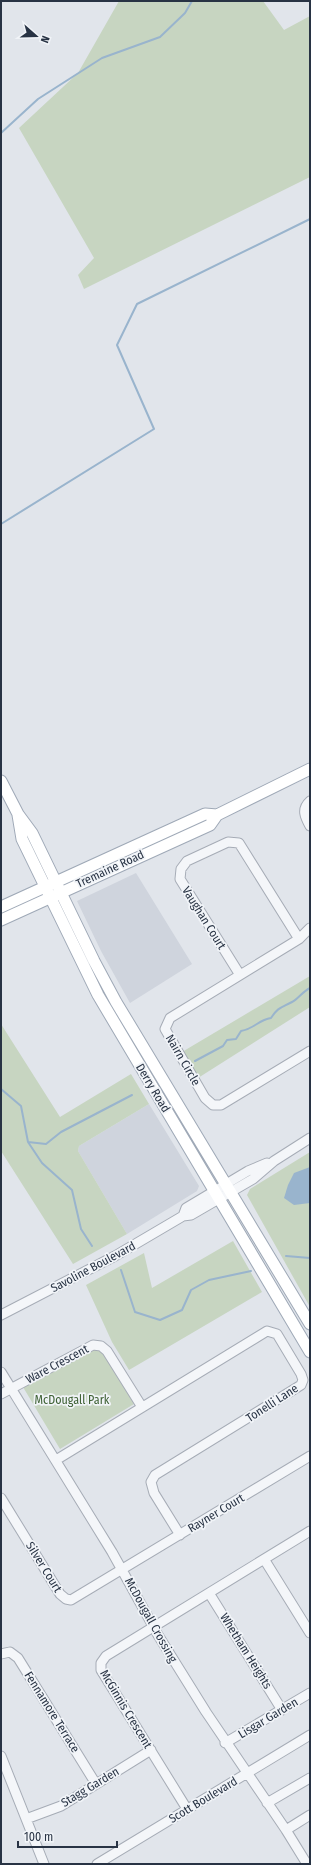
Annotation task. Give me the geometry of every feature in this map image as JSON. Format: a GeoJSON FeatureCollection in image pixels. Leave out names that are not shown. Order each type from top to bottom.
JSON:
{"type":"FeatureCollection","features":[{"type":"Feature","properties":{"kind":"main road","name":"Tremaine Road"},"geometry":{"type":"LineString","coordinates":[[1,920],[210,824],[217,815],[310,769]]}},
{"type":"Feature","properties":{"kind":"main road","name":"Derry Road"},"geometry":{"type":"LineString","coordinates":[[1,781],[18,814],[32,833],[55,882],[116,1002],[310,1324]]}},
{"type":"Feature","properties":{"kind":"main road","name":"Derry Road"},"geometry":{"type":"LineString","coordinates":[[18,814],[22,839],[49,898],[98,995],[310,1352]]}},
{"type":"Feature","properties":{"kind":"main road","name":"Tremaine Road"},"geometry":{"type":"LineString","coordinates":[[1,907],[204,814],[217,815]]}},
{"type":"Feature","properties":{"kind":"street"},"geometry":{"type":"LineString","coordinates":[[310,801],[305,807],[304,815],[310,826]]}},
{"type":"Feature","properties":{"kind":"street","name":"Vaughan Court"},"geometry":{"type":"LineString","coordinates":[[240,976],[180,879],[181,869],[187,861],[228,842],[239,843],[300,939]]}},
{"type":"Feature","properties":{"kind":"street","name":"Nairn Circle"},"geometry":{"type":"LineString","coordinates":[[310,928],[300,939],[170,1018],[165,1026],[166,1034],[209,1103],[213,1105],[221,1105],[310,1051]]}},
{"type":"Feature","properties":{"kind":"street","name":"Savoline Boulevard"},"geometry":{"type":"LineString","coordinates":[[1,1315],[115,1256],[183,1216],[186,1208],[253,1178],[274,1160],[310,1138]]}},
{"type":"Feature","properties":{"kind":"street","name":"Tonelli Lane"},"geometry":{"type":"LineString","coordinates":[[56,1460],[267,1331],[274,1332],[279,1336],[302,1377],[300,1387],[153,1478],[150,1486],[180,1535]]}},
{"type":"Feature","properties":{"kind":"street","name":"Ware Crescent"},"geometry":{"type":"LineString","coordinates":[[11,1388],[93,1345],[98,1345],[108,1351],[142,1407]]}},
{"type":"Feature","properties":{"kind":"street","name":"McDougall Crossing"},"geometry":{"type":"LineString","coordinates":[[1,1372],[123,1570],[153,1627],[226,1744],[286,1830],[307,1864]]}},
{"type":"Feature","properties":{"kind":"street"},"geometry":{"type":"LineString","coordinates":[[1,1394],[11,1388]]}},
{"type":"Feature","properties":{"kind":"street","name":"Rayner Court"},"geometry":{"type":"LineString","coordinates":[[123,1570],[310,1456]]}},
{"type":"Feature","properties":{"kind":"street","name":"Silver Court"},"geometry":{"type":"LineString","coordinates":[[1,1498],[60,1594],[66,1599],[75,1599],[123,1570]]}},
{"type":"Feature","properties":{"kind":"street"},"geometry":{"type":"LineString","coordinates":[[153,1627],[310,1531]]}},
{"type":"Feature","properties":{"kind":"street"},"geometry":{"type":"LineString","coordinates":[[264,1559],[310,1633]]}},
{"type":"Feature","properties":{"kind":"street","name":"Whetham Heights"},"geometry":{"type":"LineString","coordinates":[[209,1593],[282,1710]]}},
{"type":"Feature","properties":{"kind":"street","name":"McGinnis Crescent"},"geometry":{"type":"LineString","coordinates":[[153,1627],[106,1656],[100,1666],[187,1809]]}},
{"type":"Feature","properties":{"kind":"street","name":"Fennamore Terrace"},"geometry":{"type":"LineString","coordinates":[[1,1654],[10,1652],[18,1658],[96,1784]]}},
{"type":"Feature","properties":{"kind":"street","name":"Lisgar Garden"},"geometry":{"type":"LineString","coordinates":[[226,1744],[310,1693]]}},
{"type":"Feature","properties":{"kind":"street","name":"Scott Boulevard"},"geometry":{"type":"LineString","coordinates":[[97,1864],[310,1735]]}},
{"type":"Feature","properties":{"kind":"street","name":"Stagg Garden"},"geometry":{"type":"LineString","coordinates":[[26,1819],[61,1806],[151,1750]]}},
{"type":"Feature","properties":{"kind":"street"},"geometry":{"type":"LineString","coordinates":[[1,1756],[44,1864]]}},
{"type":"Feature","properties":{"kind":"street"},"geometry":{"type":"LineString","coordinates":[[268,1804],[310,1778]]}},
{"type":"Feature","properties":{"kind":"street"},"geometry":{"type":"LineString","coordinates":[[286,1830],[310,1815]]}},
{"type":"Feature","properties":{"kind":"shaded area"},"geometry":{"type":"Polygon","coordinates":[[[136,873],[192,964],[130,1003],[101,951],[77,901],[136,873]]]}},
{"type":"Feature","properties":{"kind":"shaded area"},"geometry":{"type":"Polygon","coordinates":[[[149,1104],[199,1186],[197,1191],[127,1234],[78,1151],[79,1146],[149,1104]]]}},
{"type":"Feature","properties":{"kind":"green space"},"geometry":{"type":"Polygon","coordinates":[[[119,1],[263,1],[284,30],[310,16],[310,177],[84,289],[78,275],[94,258],[19,128],[78,73],[119,1]]]}},
{"type":"Feature","properties":{"kind":"green space"},"geometry":{"type":"Polygon","coordinates":[[[310,976],[310,1007],[198,1078],[182,1052],[310,976]]]}},
{"type":"Feature","properties":{"kind":"green space"},"geometry":{"type":"Polygon","coordinates":[[[1,1024],[60,1117],[131,1074],[149,1104],[79,1146],[78,1151],[127,1234],[73,1264],[1,1151],[1,1024]]]}},
{"type":"Feature","properties":{"kind":"green space"},"geometry":{"type":"Polygon","coordinates":[[[310,1152],[310,1307],[247,1195],[250,1189],[310,1152]]]}},
{"type":"Feature","properties":{"kind":"green space"},"geometry":{"type":"Polygon","coordinates":[[[233,1241],[262,1292],[129,1370],[112,1342],[86,1285],[144,1253],[152,1288],[233,1241]]]}},
{"type":"Feature","properties":{"kind":"green space","name":"McDougall Park"},"geometry":{"type":"Polygon","coordinates":[[[96,1349],[103,1351],[134,1404],[60,1449],[23,1387],[96,1349]]]}},
{"type":"Feature","properties":{"kind":"water"},"geometry":{"type":"Polygon","coordinates":[[[310,1167],[310,1203],[294,1205],[284,1198],[288,1185],[294,1173],[310,1167]]]}},
{"type":"Feature","properties":{"kind":"waterway"},"geometry":{"type":"LineString","coordinates":[[1,133],[38,99],[102,58],[160,37],[185,13],[192,1]]}},
{"type":"Feature","properties":{"kind":"waterway"},"geometry":{"type":"LineString","coordinates":[[1,524],[154,429],[117,345],[137,304],[310,219]]}},
{"type":"Feature","properties":{"kind":"waterway"},"geometry":{"type":"LineString","coordinates":[[195,1061],[223,1046],[227,1040],[236,1039],[241,1031],[246,1030],[263,1020],[271,1018],[278,1010],[294,1001],[310,988]]}},
{"type":"Feature","properties":{"kind":"waterway"},"geometry":{"type":"LineString","coordinates":[[1,1089],[21,1106],[28,1142],[42,1163],[72,1190],[81,1229],[92,1246]]}},
{"type":"Feature","properties":{"kind":"waterway"},"geometry":{"type":"LineString","coordinates":[[28,1142],[46,1144],[61,1132],[132,1095]]}},
{"type":"Feature","properties":{"kind":"waterway"},"geometry":{"type":"LineString","coordinates":[[286,1256],[310,1258]]}},
{"type":"Feature","properties":{"kind":"waterway"},"geometry":{"type":"LineString","coordinates":[[121,1270],[135,1312],[160,1320],[182,1310],[191,1290],[209,1280],[251,1271]]}}]}
